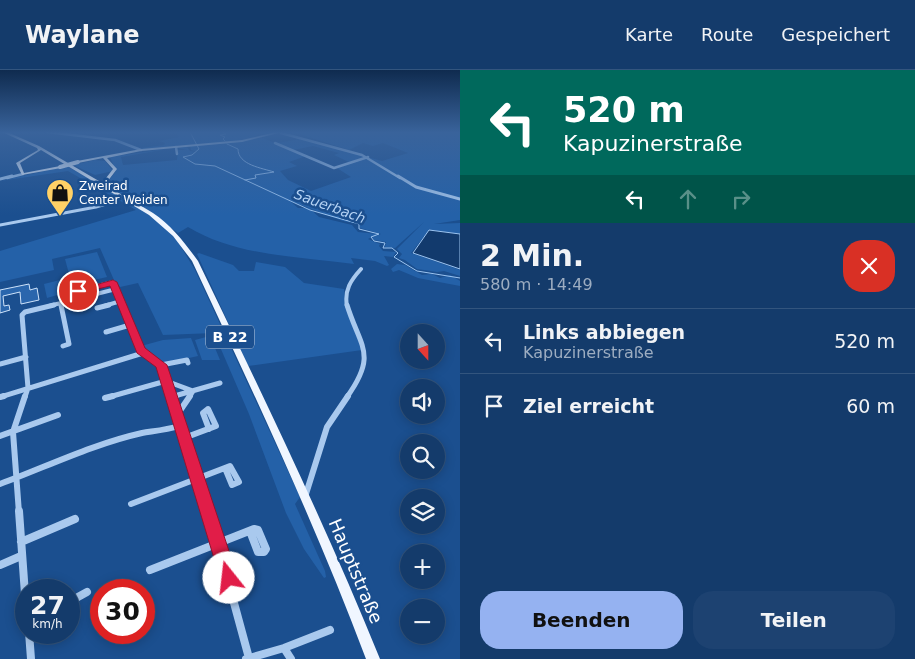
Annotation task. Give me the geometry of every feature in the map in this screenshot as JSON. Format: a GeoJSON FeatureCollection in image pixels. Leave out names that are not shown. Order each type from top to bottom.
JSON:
{"type":"FeatureCollection","features":[{"type":"Feature","properties":{"kind":"main road"},"geometry":{"type":"LineString","coordinates":[[24,159],[18,163],[22,173],[96,159]]}},
{"type":"Feature","properties":{"kind":"main road","name":"B 22"},"geometry":{"type":"LineString","coordinates":[[60,159],[165,224],[191,256],[305,496]]}},
{"type":"Feature","properties":{"kind":"main road"},"geometry":{"type":"LineString","coordinates":[[107,159],[115,168],[105,182],[107,187]]}},
{"type":"Feature","properties":{"kind":"main road"},"geometry":{"type":"LineString","coordinates":[[86,175],[101,176],[113,172]]}},
{"type":"Feature","properties":{"kind":"main road","name":"Hauptstraße"},"geometry":{"type":"LineString","coordinates":[[305,496],[336,564],[373,659]]}},
{"type":"Feature","properties":{"kind":"street"},"geometry":{"type":"LineString","coordinates":[[314,159],[334,168],[360,159]]}},
{"type":"Feature","properties":{"kind":"street"},"geometry":{"type":"LineString","coordinates":[[373,159],[408,183],[460,199]]}},
{"type":"Feature","properties":{"kind":"street"},"geometry":{"type":"LineString","coordinates":[[0,178],[22,173]]}},
{"type":"Feature","properties":{"kind":"street"},"geometry":{"type":"LineString","coordinates":[[0,225],[95,207],[113,202],[108,201],[95,207]]}},
{"type":"Feature","properties":{"kind":"street"},"geometry":{"type":"LineString","coordinates":[[305,496],[327,428],[363,368],[365,355],[346,302],[347,289],[354,274],[360,269]]}},
{"type":"Feature","properties":{"kind":"street"},"geometry":{"type":"LineString","coordinates":[[24,579],[13,432],[28,388],[22,313],[116,289],[143,353],[161,365],[179,426],[219,543],[248,658],[284,648],[330,630]]}},
{"type":"Feature","properties":{"kind":"street"},"geometry":{"type":"LineString","coordinates":[[97,308],[121,301]]}},
{"type":"Feature","properties":{"kind":"street"},"geometry":{"type":"LineString","coordinates":[[61,302],[69,344],[63,346]]}},
{"type":"Feature","properties":{"kind":"street"},"geometry":{"type":"LineString","coordinates":[[106,332],[130,325]]}},
{"type":"Feature","properties":{"kind":"street"},"geometry":{"type":"LineString","coordinates":[[0,397],[143,353]]}},
{"type":"Feature","properties":{"kind":"street"},"geometry":{"type":"LineString","coordinates":[[0,364],[26,357]]}},
{"type":"Feature","properties":{"kind":"street"},"geometry":{"type":"LineString","coordinates":[[161,365],[181,360],[187,360],[188,363]]}},
{"type":"Feature","properties":{"kind":"street"},"geometry":{"type":"LineString","coordinates":[[105,398],[166,381],[193,391]]}},
{"type":"Feature","properties":{"kind":"street"},"geometry":{"type":"LineString","coordinates":[[171,397],[220,383]]}},
{"type":"Feature","properties":{"kind":"street"},"geometry":{"type":"LineString","coordinates":[[177,414],[193,391]]}},
{"type":"Feature","properties":{"kind":"street"},"geometry":{"type":"LineString","coordinates":[[0,436],[58,415]]}},
{"type":"Feature","properties":{"kind":"street"},"geometry":{"type":"LineString","coordinates":[[0,484],[125,439],[179,426]]}},
{"type":"Feature","properties":{"kind":"street"},"geometry":{"type":"LineString","coordinates":[[184,438],[209,429]]}},
{"type":"Feature","properties":{"kind":"street"},"geometry":{"type":"LineString","coordinates":[[131,504],[225,468]]}},
{"type":"Feature","properties":{"kind":"street"},"geometry":{"type":"LineString","coordinates":[[21,542],[75,519]]}},
{"type":"Feature","properties":{"kind":"street"},"geometry":{"type":"LineString","coordinates":[[150,570],[250,531]]}},
{"type":"Feature","properties":{"kind":"street"},"geometry":{"type":"LineString","coordinates":[[0,565],[22,556]]}},
{"type":"Feature","properties":{"kind":"street"},"geometry":{"type":"LineString","coordinates":[[80,596],[87,592]]}},
{"type":"Feature","properties":{"kind":"street"},"geometry":{"type":"LineString","coordinates":[[29,644],[30,659]]}},
{"type":"Feature","properties":{"kind":"street"},"geometry":{"type":"LineString","coordinates":[[284,648],[291,659]]}},
{"type":"Feature","properties":{"kind":"shaded area"},"geometry":{"type":"Polygon","coordinates":[[[111,159],[122,159],[123,165],[177,159],[296,159],[289,162],[297,166],[280,171],[288,180],[311,191],[351,177],[337,168],[351,163],[344,159],[382,161],[460,159],[460,220],[434,224],[460,223],[460,234],[429,230],[411,253],[460,270],[460,276],[444,271],[437,272],[417,269],[399,258],[402,254],[397,249],[424,222],[395,248],[385,247],[386,242],[374,240],[372,237],[368,239],[380,244],[379,246],[383,251],[396,252],[393,257],[384,256],[389,265],[387,266],[375,261],[351,258],[354,264],[290,257],[248,250],[227,244],[207,237],[188,227],[178,233],[106,184],[116,171],[111,159]],[[290,201],[298,208],[309,208],[290,201]],[[309,208],[319,217],[352,225],[358,232],[377,234],[373,237],[381,234],[360,228],[360,224],[343,221],[309,208]]]}},
{"type":"Feature","properties":{"kind":"shaded area"},"geometry":{"type":"Polygon","coordinates":[[[95,160],[105,161],[113,171],[95,175],[73,165],[95,160]]]}},
{"type":"Feature","properties":{"kind":"shaded area"},"geometry":{"type":"Polygon","coordinates":[[[67,166],[141,209],[168,230],[178,242],[195,270],[300,497],[295,504],[326,577],[324,578],[304,549],[286,513],[249,414],[214,333],[163,335],[138,283],[120,287],[114,280],[100,248],[52,259],[54,270],[0,282],[0,251],[136,210],[68,171],[0,181],[67,166]]]}},
{"type":"Feature","properties":{"kind":"shaded area"},"geometry":{"type":"Polygon","coordinates":[[[429,230],[460,234],[460,269],[413,253],[429,230]]]}},
{"type":"Feature","properties":{"kind":"shaded area"},"geometry":{"type":"Polygon","coordinates":[[[97,252],[107,277],[72,285],[65,259],[97,252]]]}},
{"type":"Feature","properties":{"kind":"shaded area"},"geometry":{"type":"Polygon","coordinates":[[[199,253],[233,265],[239,271],[254,271],[256,262],[285,267],[304,283],[344,289],[346,309],[362,350],[248,366],[197,254],[199,253]]]}},
{"type":"Feature","properties":{"kind":"shaded area"},"geometry":{"type":"Polygon","coordinates":[[[397,264],[405,265],[422,275],[432,274],[440,278],[450,275],[460,281],[460,286],[418,278],[399,270],[393,272],[391,269],[397,264]]]}},
{"type":"Feature","properties":{"kind":"shaded area"},"geometry":{"type":"Polygon","coordinates":[[[60,280],[64,293],[47,298],[44,284],[60,280]]]}},
{"type":"Feature","properties":{"kind":"shaded area"},"geometry":{"type":"Polygon","coordinates":[[[210,336],[220,360],[202,360],[195,340],[210,336]]]}},
{"type":"Feature","properties":{"kind":"shaded area"},"geometry":{"type":"Polygon","coordinates":[[[191,338],[198,356],[162,364],[141,346],[163,340],[191,338]]]}},
{"type":"Feature","properties":{"kind":"building"},"geometry":{"type":"Polygon","coordinates":[[[29,284],[30,290],[37,288],[39,300],[21,304],[20,292],[3,296],[4,306],[9,305],[10,310],[0,313],[0,290],[29,284]]]}},
{"type":"Feature","properties":{"kind":"waterway","name":"Sauerbach"},"geometry":{"type":"LineString","coordinates":[[187,159],[195,164],[215,166],[245,180]]}},
{"type":"Feature","properties":{"kind":"waterway","name":"Sauerbach"},"geometry":{"type":"LineString","coordinates":[[243,159],[257,167],[274,172],[255,175],[256,178],[245,180]]}},
{"type":"Feature","properties":{"kind":"waterway","name":"Sauerbach"},"geometry":{"type":"LineString","coordinates":[[245,180],[310,210],[359,224],[359,229],[379,234],[371,237],[374,241],[385,243],[383,248],[392,248],[398,253],[394,257],[417,271],[460,278]]}},
{"type":"Feature","properties":{"kind":"place","name":"Zweirad Center Weiden"},"geometry":{"type":"Point","coordinates":[60,217]}},
{"type":"Feature","properties":{"kind":"route"},"geometry":{"type":"LineString","coordinates":[[78,291],[113,282],[140,350],[157,360],[161,365],[229,578]]}}]}
